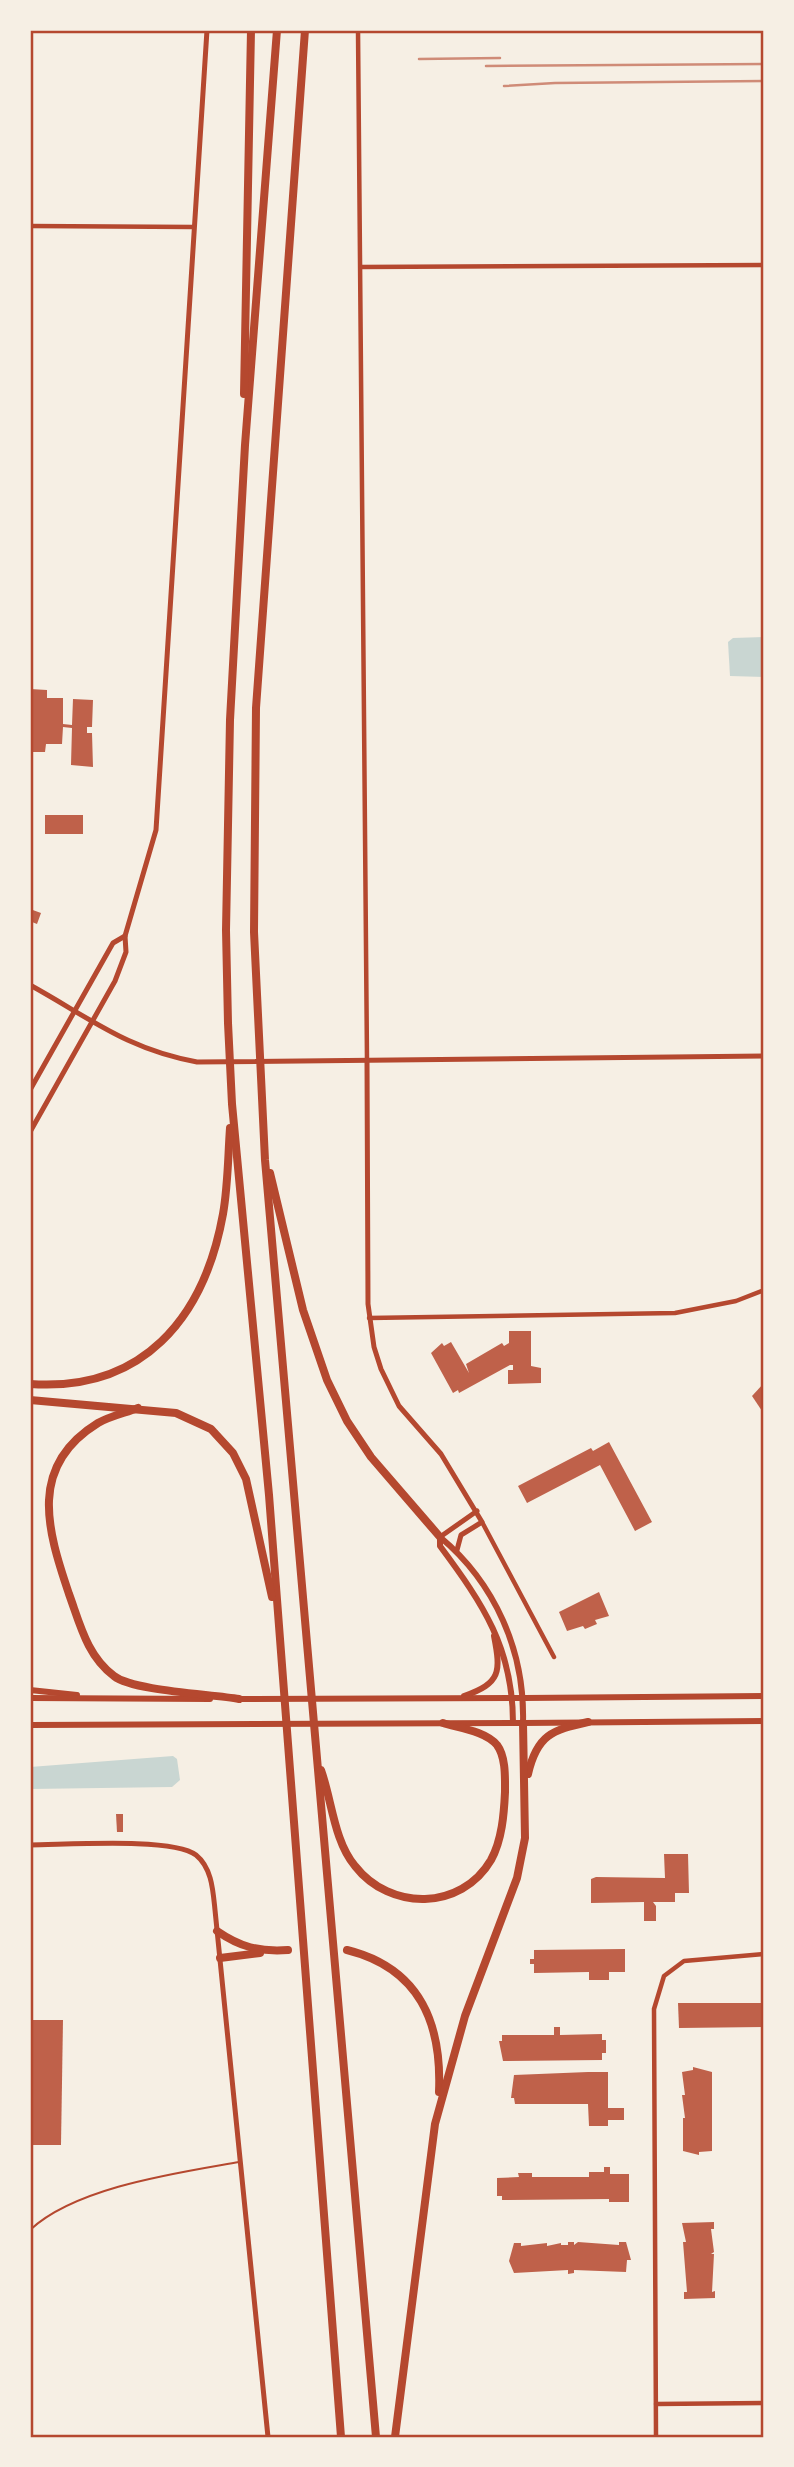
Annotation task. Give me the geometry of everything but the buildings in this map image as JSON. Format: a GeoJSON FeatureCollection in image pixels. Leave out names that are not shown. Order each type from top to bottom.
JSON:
{"type":"FeatureCollection","features":[{"type":"Feature","properties":{"kind":"highway"},"geometry":{"type":"LineString","coordinates":[[245,447],[243,338],[251,30]]}},
{"type":"Feature","properties":{"kind":"highway"},"geometry":{"type":"LineString","coordinates":[[32,1384],[80,1383],[117,1373],[155,1349],[177,1328],[194,1300],[217,1240],[224,1212],[232,1104],[226,930],[230,720],[245,447],[277,30]]}},
{"type":"Feature","properties":{"kind":"highway"},"geometry":{"type":"LineString","coordinates":[[305,30],[256,708],[254,932],[265,1160],[376,2437]]}},
{"type":"Feature","properties":{"kind":"highway"},"geometry":{"type":"LineString","coordinates":[[232,1104],[309,2003],[341,2437]]}},
{"type":"Feature","properties":{"kind":"highway"},"geometry":{"type":"LineString","coordinates":[[265,1160],[275,1188],[283,1236],[303,1310],[327,1380],[347,1421],[371,1457],[440,1537]]}},
{"type":"Feature","properties":{"kind":"highway"},"geometry":{"type":"LineString","coordinates":[[30,1400],[176,1413],[211,1429],[233,1453],[246,1479],[261,1557],[277,1615]]}},
{"type":"Feature","properties":{"kind":"highway"},"geometry":{"type":"LineString","coordinates":[[138,1408],[100,1422],[80,1436],[65,1454],[51,1480],[47,1506],[49,1529],[85,1641],[97,1662],[116,1679],[141,1686],[239,1699]]}},
{"type":"Feature","properties":{"kind":"highway"},"geometry":{"type":"LineString","coordinates":[[525,1788],[531,1758],[548,1735],[556,1730],[588,1722]]}},
{"type":"Feature","properties":{"kind":"highway"},"geometry":{"type":"LineString","coordinates":[[317,1758],[340,1836],[354,1865],[372,1883],[396,1897],[418,1900],[440,1898],[461,1890],[491,1859],[502,1824],[505,1781],[503,1759],[496,1745],[484,1735],[443,1723]]}},
{"type":"Feature","properties":{"kind":"highway"},"geometry":{"type":"LineString","coordinates":[[396,2437],[439,2105],[465,2016],[517,1878],[525,1838],[523,1723]]}},
{"type":"Feature","properties":{"kind":"highway"},"geometry":{"type":"LineString","coordinates":[[217,1931],[246,1948],[270,1951]]}},
{"type":"Feature","properties":{"kind":"highway"},"geometry":{"type":"LineString","coordinates":[[220,1958],[288,1950]]}},
{"type":"Feature","properties":{"kind":"highway"},"geometry":{"type":"LineString","coordinates":[[347,1950],[378,1961],[396,1972],[422,2003],[437,2040],[439,2105]]}},
{"type":"Feature","properties":{"kind":"main road"},"geometry":{"type":"LineString","coordinates":[[440,1537],[457,1550],[484,1581],[501,1614],[520,1669],[524,1698],[523,1723]]}},
{"type":"Feature","properties":{"kind":"main road"},"geometry":{"type":"LineString","coordinates":[[440,1537],[440,1546],[493,1627],[509,1667],[513,1723]]}},
{"type":"Feature","properties":{"kind":"main road"},"geometry":{"type":"LineString","coordinates":[[458,1698],[484,1689],[499,1671],[493,1627]]}},
{"type":"Feature","properties":{"kind":"main road"},"geometry":{"type":"LineString","coordinates":[[30,1690],[99,1699]]}},
{"type":"Feature","properties":{"kind":"main road"},"geometry":{"type":"LineString","coordinates":[[30,1698],[764,1696]]}},
{"type":"Feature","properties":{"kind":"main road"},"geometry":{"type":"LineString","coordinates":[[30,1725],[764,1721]]}},
{"type":"Feature","properties":{"kind":"street"},"geometry":{"type":"LineString","coordinates":[[30,1132],[114,981],[126,952],[125,936],[153,843],[159,804],[207,30]]}},
{"type":"Feature","properties":{"kind":"street"},"geometry":{"type":"LineString","coordinates":[[358,30],[369,1318],[381,1368],[399,1406],[442,1454],[477,1511],[554,1657]]}},
{"type":"Feature","properties":{"kind":"street"},"geometry":{"type":"LineString","coordinates":[[30,226],[193,227]]}},
{"type":"Feature","properties":{"kind":"street"},"geometry":{"type":"LineString","coordinates":[[360,267],[764,265]]}},
{"type":"Feature","properties":{"kind":"street"},"geometry":{"type":"LineString","coordinates":[[30,1090],[113,943],[125,936]]}},
{"type":"Feature","properties":{"kind":"street"},"geometry":{"type":"LineString","coordinates":[[30,985],[123,1040],[164,1056],[197,1062],[764,1056]]}},
{"type":"Feature","properties":{"kind":"street"},"geometry":{"type":"LineString","coordinates":[[369,1318],[675,1312],[727,1303],[764,1290]]}},
{"type":"Feature","properties":{"kind":"street"},"geometry":{"type":"LineString","coordinates":[[440,1537],[477,1511]]}},
{"type":"Feature","properties":{"kind":"street"},"geometry":{"type":"LineString","coordinates":[[457,1550],[461,1535],[482,1522]]}},
{"type":"Feature","properties":{"kind":"street"},"geometry":{"type":"LineString","coordinates":[[30,1845],[170,1845],[184,1848],[194,1854],[206,1868],[214,1896],[268,2437]]}},
{"type":"Feature","properties":{"kind":"street"},"geometry":{"type":"LineString","coordinates":[[656,2437],[654,2009],[664,1976],[684,1961],[764,1954]]}},
{"type":"Feature","properties":{"kind":"street"},"geometry":{"type":"LineString","coordinates":[[656,2404],[764,2403]]}},
{"type":"Feature","properties":{"kind":"lane"},"geometry":{"type":"LineString","coordinates":[[30,2230],[53,2212],[103,2191],[240,2162]]}},
{"type":"Feature","properties":{"kind":"shaded area"},"geometry":{"type":"Polygon","coordinates":[[[764,637],[764,677],[730,676],[728,642],[733,638],[764,637]]]}},
{"type":"Feature","properties":{"kind":"shaded area"},"geometry":{"type":"Polygon","coordinates":[[[173,1756],[177,1759],[180,1780],[172,1787],[30,1789],[30,1767],[173,1756]]]}},
{"type":"Feature","properties":{"kind":"railway"},"geometry":{"type":"LineString","coordinates":[[419,59],[500,58]]}},
{"type":"Feature","properties":{"kind":"railway"},"geometry":{"type":"LineString","coordinates":[[486,66],[764,64]]}},
{"type":"Feature","properties":{"kind":"railway"},"geometry":{"type":"LineString","coordinates":[[504,86],[764,81]]}}]}
